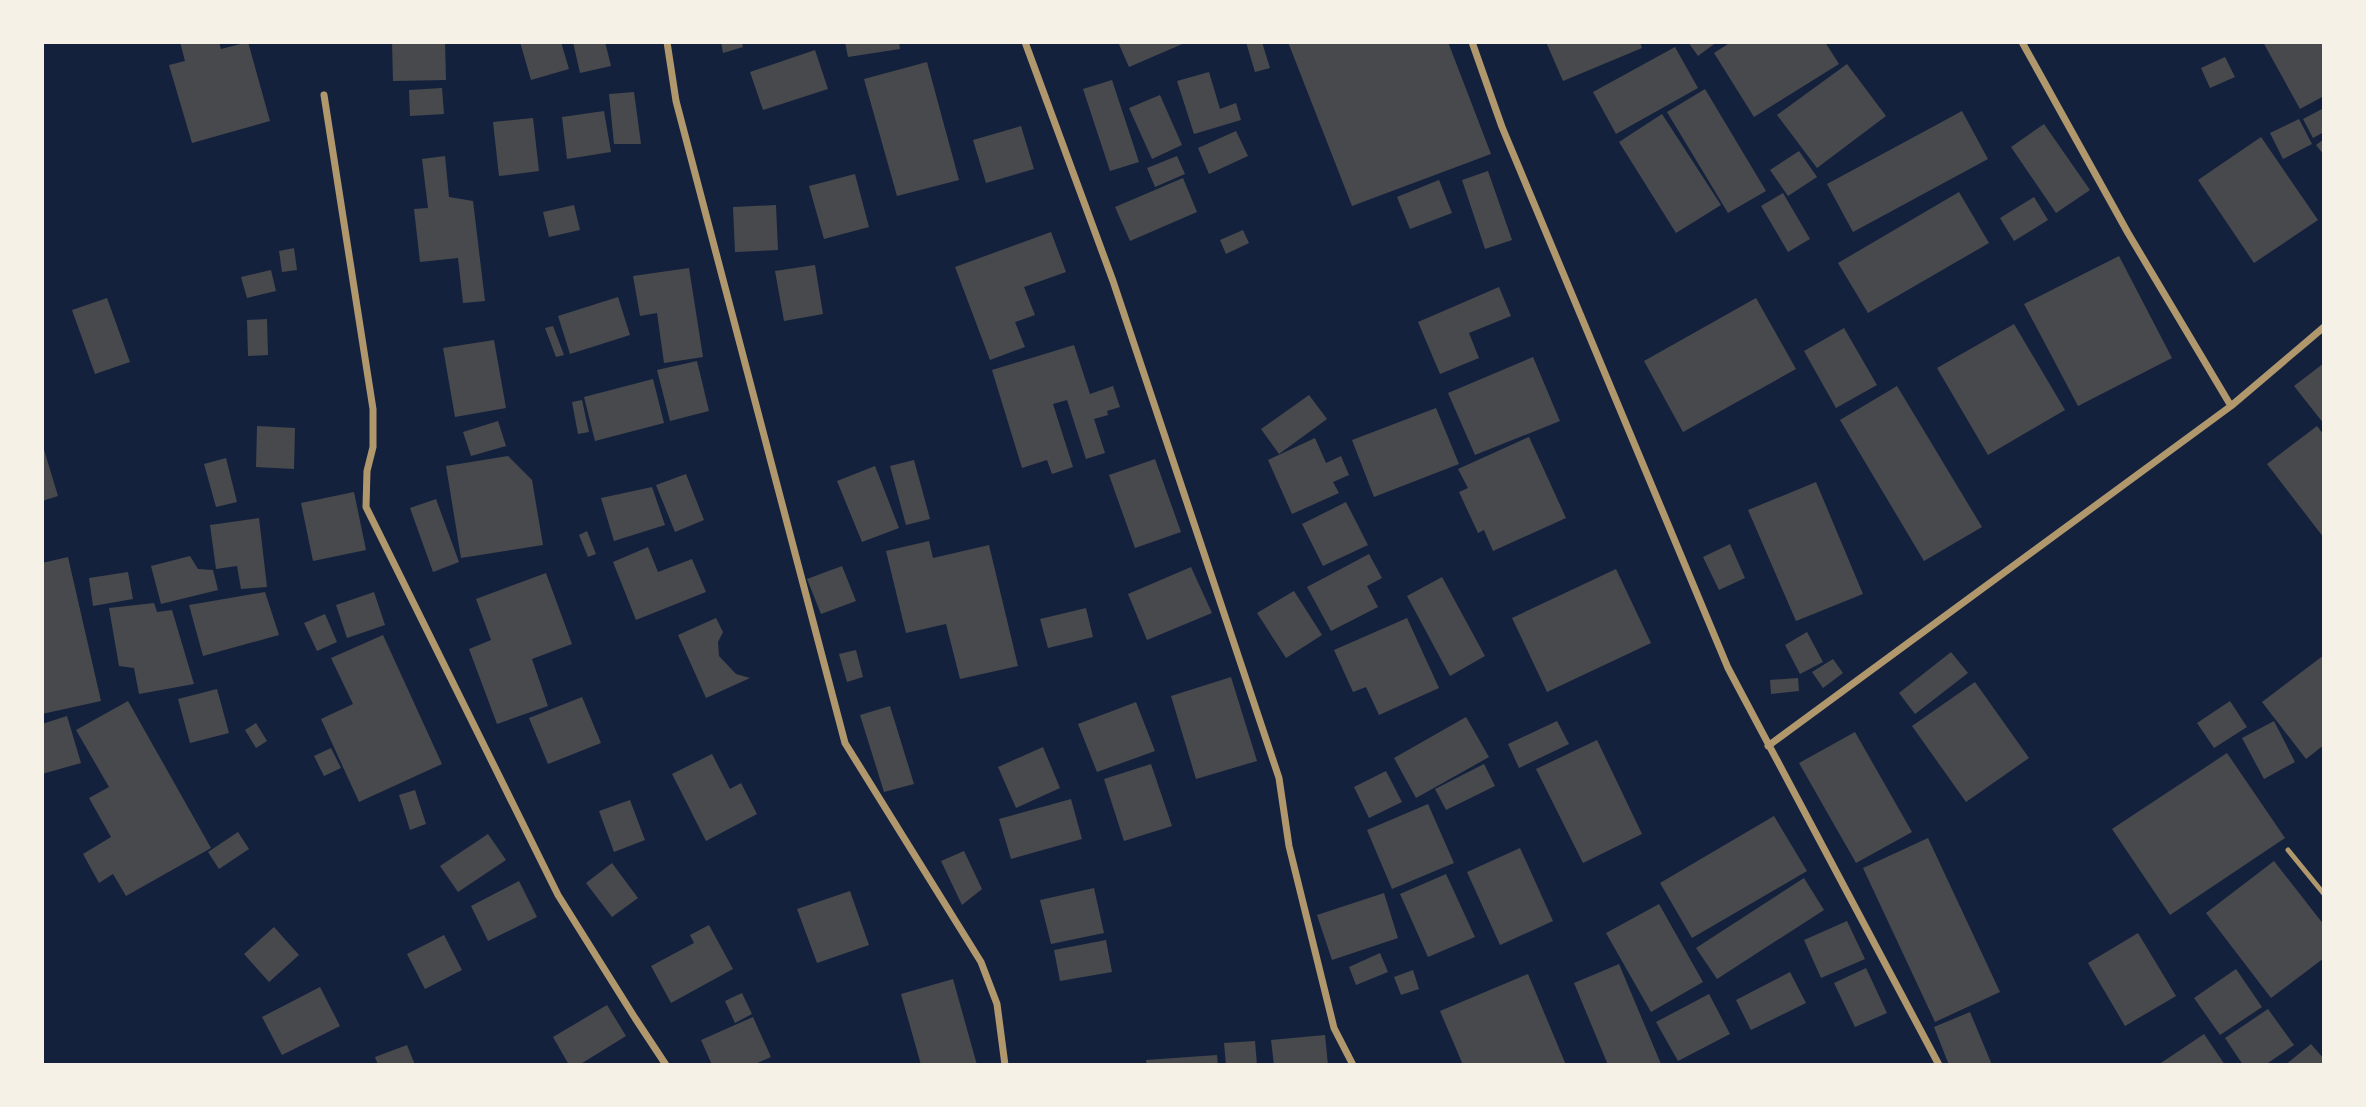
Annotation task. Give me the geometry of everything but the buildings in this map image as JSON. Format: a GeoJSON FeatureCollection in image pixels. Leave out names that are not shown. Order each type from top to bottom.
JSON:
{"type":"FeatureCollection","features":[{"type":"Feature","properties":{"kind":"street"},"geometry":{"type":"LineString","coordinates":[[667,42],[676,101],[845,743],[981,962],[997,1004],[1005,1065]]}},
{"type":"Feature","properties":{"kind":"street"},"geometry":{"type":"LineString","coordinates":[[1025,42],[1113,281],[1279,778],[1289,846],[1334,1028],[1353,1065]]}},
{"type":"Feature","properties":{"kind":"street"},"geometry":{"type":"LineString","coordinates":[[1472,42],[1502,127],[1728,668],[1939,1065]]}},
{"type":"Feature","properties":{"kind":"street"},"geometry":{"type":"LineString","coordinates":[[2022,42],[2128,233],[2231,406]]}},
{"type":"Feature","properties":{"kind":"street"},"geometry":{"type":"LineString","coordinates":[[324,95],[373,409],[373,447],[367,471],[366,507],[558,895],[666,1065]]}},
{"type":"Feature","properties":{"kind":"street"},"geometry":{"type":"LineString","coordinates":[[1768,746],[2231,406],[2324,327]]}},
{"type":"Feature","properties":{"kind":"lane"},"geometry":{"type":"LineString","coordinates":[[2288,850],[2324,894]]}}]}
